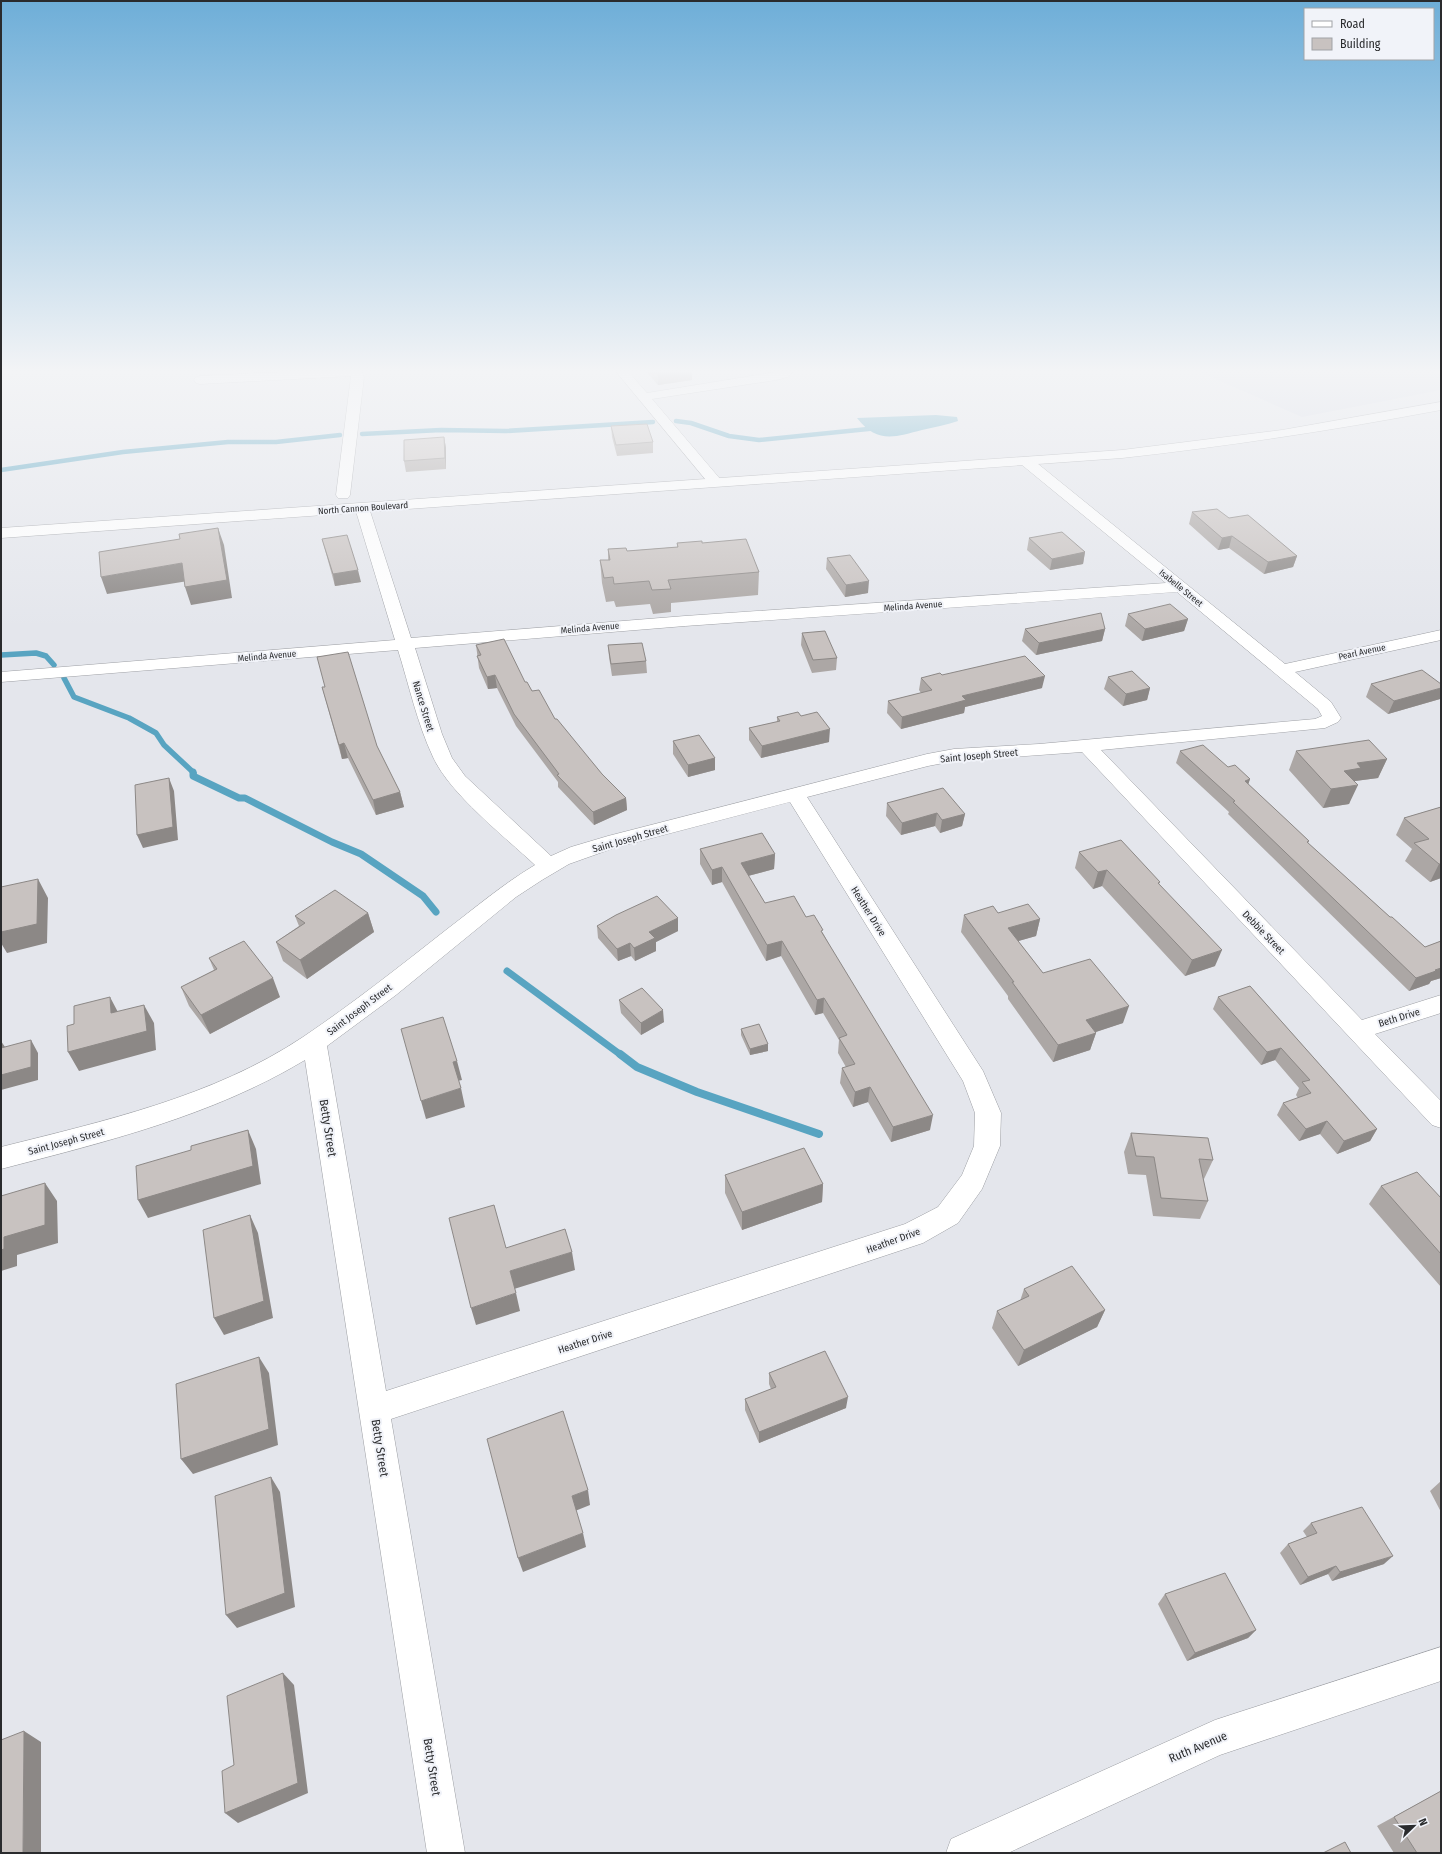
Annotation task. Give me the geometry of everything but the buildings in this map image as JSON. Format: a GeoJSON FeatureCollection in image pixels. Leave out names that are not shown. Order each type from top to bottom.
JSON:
{"type":"FeatureCollection","features":[{"type":"Feature","properties":{"kind":"street"},"geometry":{"type":"LineString","coordinates":[[343,495],[348,456]]}},
{"type":"Feature","properties":{"kind":"street"},"geometry":{"type":"LineString","coordinates":[[693,456],[716,483]]}},
{"type":"Feature","properties":{"kind":"street","name":"North Cannon Boulevard"},"geometry":{"type":"LineString","coordinates":[[396,492],[945,456]]}},
{"type":"Feature","properties":{"kind":"street","name":"North Cannon Boulevard"},"geometry":{"type":"LineString","coordinates":[[1,533],[360,501],[716,483],[1027,462],[1100,456]]}},
{"type":"Feature","properties":{"kind":"street","name":"Isabelle Street"},"geometry":{"type":"LineString","coordinates":[[1027,462],[1325,706],[1332,718]]}},
{"type":"Feature","properties":{"kind":"street","name":"North Cannon Boulevard"},"geometry":{"type":"LineString","coordinates":[[328,496],[343,495],[360,501]]}},
{"type":"Feature","properties":{"kind":"street","name":"Nance Street"},"geometry":{"type":"LineString","coordinates":[[360,501],[433,734],[443,758],[458,780],[489,811],[549,866]]}},
{"type":"Feature","properties":{"kind":"street","name":"Melinda Avenue"},"geometry":{"type":"LineString","coordinates":[[1,677],[685,621],[1180,587]]}},
{"type":"Feature","properties":{"kind":"street","name":"Pearl Avenue"},"geometry":{"type":"LineString","coordinates":[[1282,670],[1441,635]]}},
{"type":"Feature","properties":{"kind":"street","name":"Saint Joseph Street"},"geometry":{"type":"LineString","coordinates":[[1,1158],[106,1131],[177,1109],[245,1081],[286,1060],[371,1001],[514,887],[564,858],[608,843],[927,760],[954,755],[1087,746],[1318,724],[1332,718]]}},
{"type":"Feature","properties":{"kind":"street","name":"Debbie Street"},"geometry":{"type":"LineString","coordinates":[[1087,746],[1441,1118]]}},
{"type":"Feature","properties":{"kind":"street","name":"Heather Drive"},"geometry":{"type":"LineString","coordinates":[[374,1410],[913,1234],[948,1215],[973,1181],[987,1146],[988,1113],[974,1078],[795,794]]}},
{"type":"Feature","properties":{"kind":"street","name":"Beth Drive"},"geometry":{"type":"LineString","coordinates":[[1358,1030],[1441,1004]]}},
{"type":"Feature","properties":{"kind":"street","name":"Betty Street"},"geometry":{"type":"LineString","coordinates":[[314,1042],[446,1853]]}},
{"type":"Feature","properties":{"kind":"street","name":"Ruth Avenue"},"geometry":{"type":"LineString","coordinates":[[965,1853],[1215,1738],[1441,1664]]}},
{"type":"Feature","properties":{"kind":"waterway"},"geometry":{"type":"LineString","coordinates":[[1,470],[99,456]]}},
{"type":"Feature","properties":{"kind":"waterway"},"geometry":{"type":"LineString","coordinates":[[1,655],[36,653],[46,656],[54,665]]}},
{"type":"Feature","properties":{"kind":"waterway"},"geometry":{"type":"LineString","coordinates":[[64,678],[74,697],[129,718],[156,733],[164,745],[193,772]]}},
{"type":"Feature","properties":{"kind":"waterway"},"geometry":{"type":"LineString","coordinates":[[193,772],[193,776],[239,798],[245,798],[332,842],[361,854],[423,896],[436,912]]}},
{"type":"Feature","properties":{"kind":"waterway"},"geometry":{"type":"LineString","coordinates":[[507,971],[621,1055]]}},
{"type":"Feature","properties":{"kind":"waterway"},"geometry":{"type":"LineString","coordinates":[[620,1054],[637,1067],[697,1092],[819,1134]]}}]}
